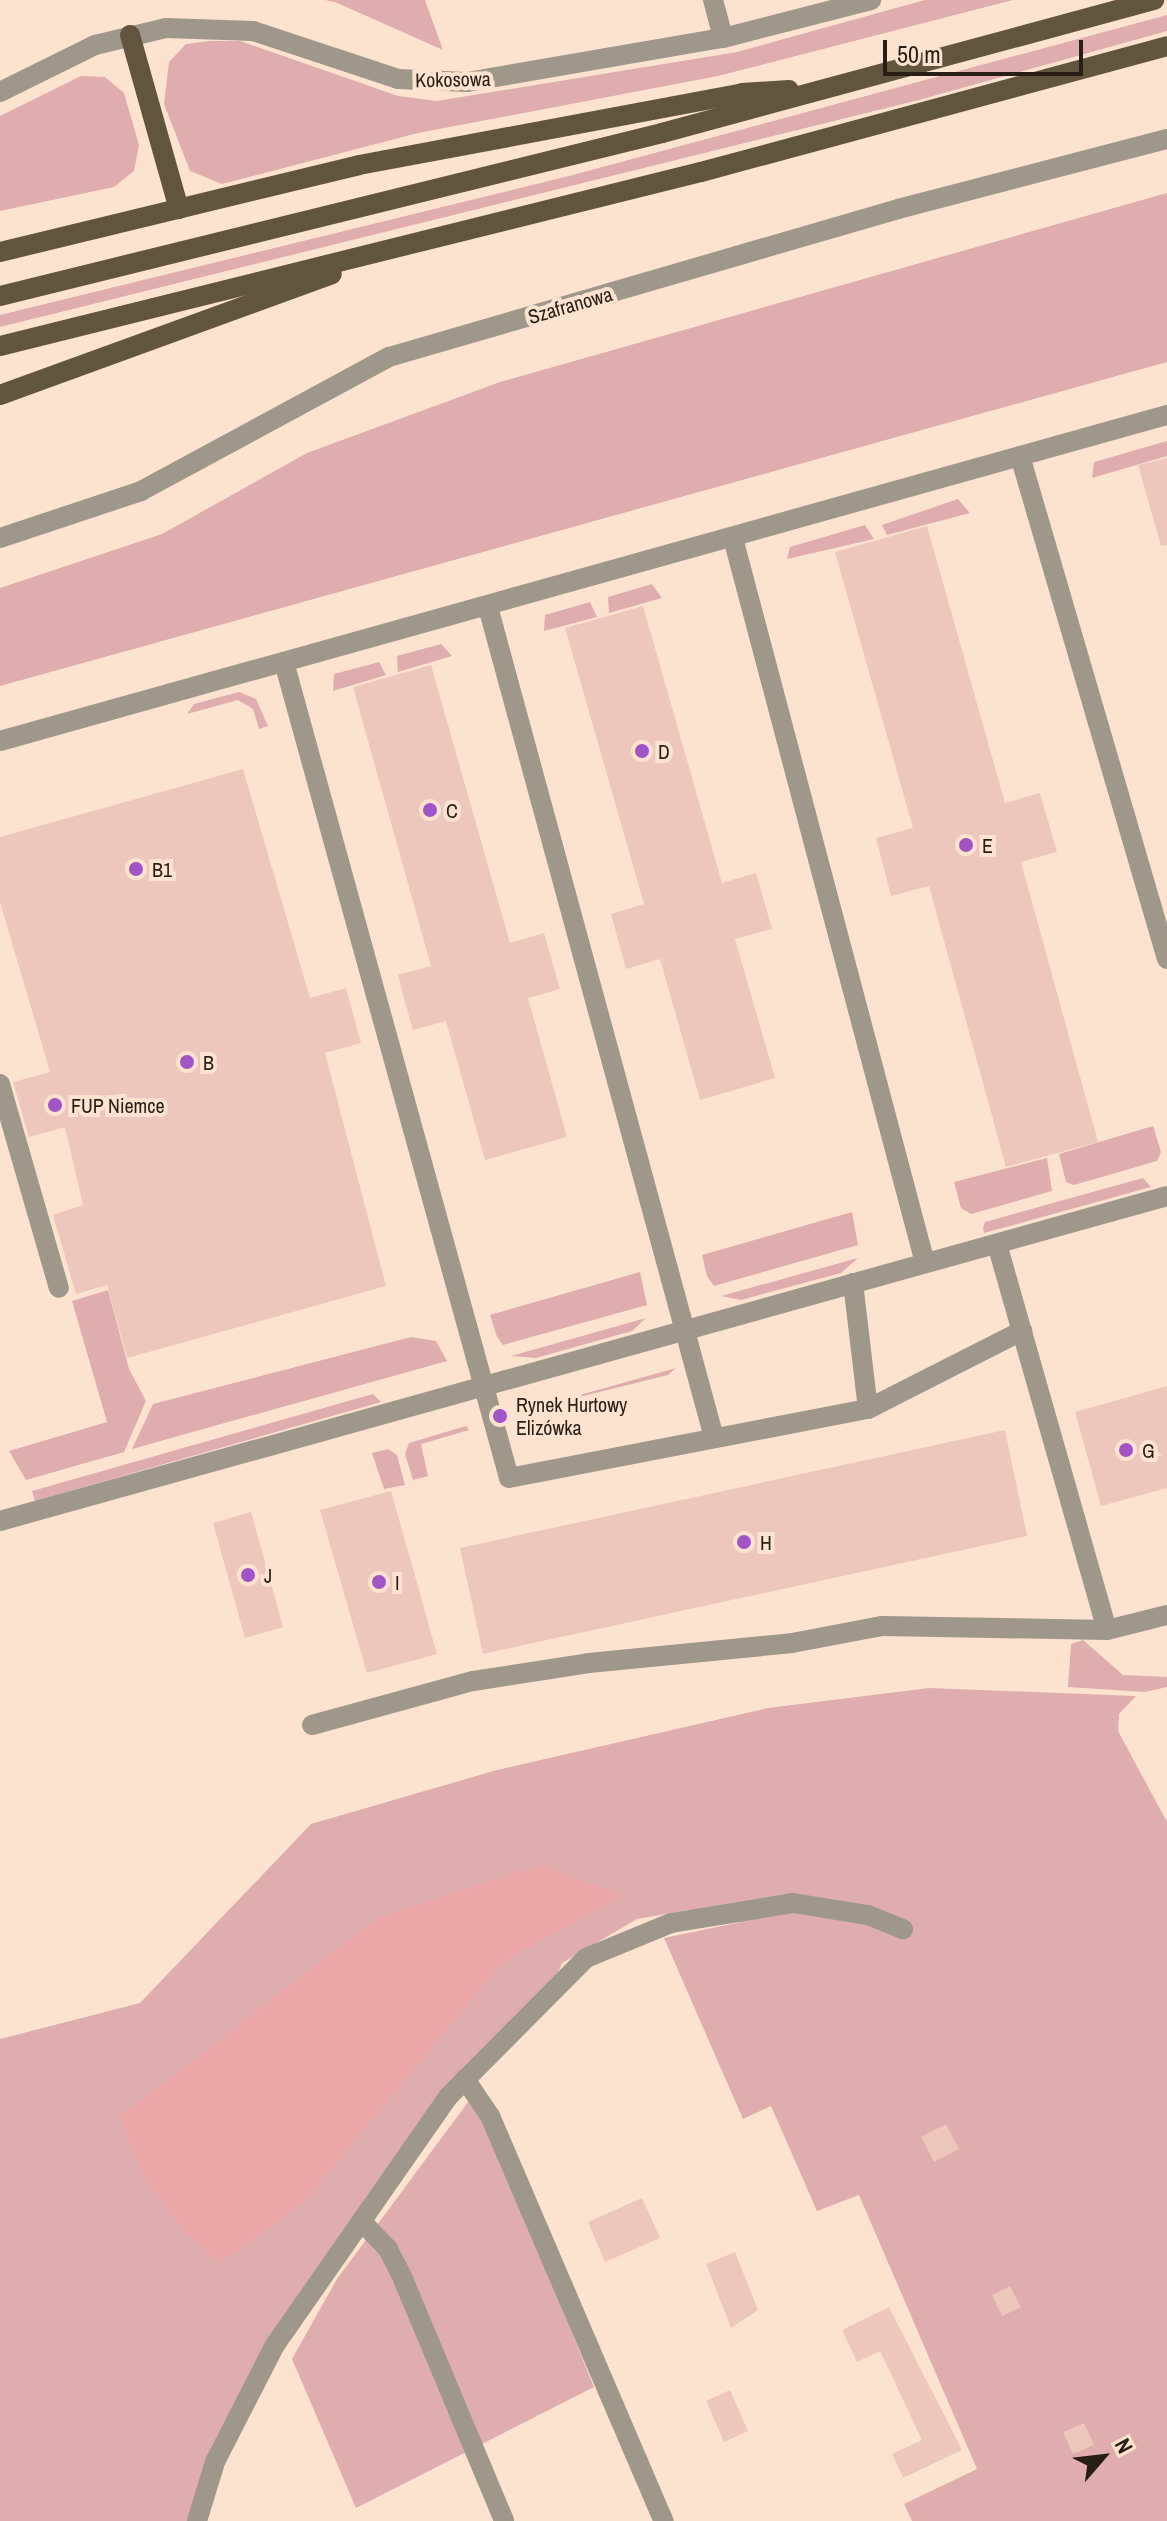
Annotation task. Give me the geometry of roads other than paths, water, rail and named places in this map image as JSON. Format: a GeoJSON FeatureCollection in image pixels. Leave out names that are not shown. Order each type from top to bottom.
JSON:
{"type":"FeatureCollection","features":[{"type":"Feature","properties":{"kind":"main road"},"geometry":{"type":"LineString","coordinates":[[0,296],[832,88],[1154,0]]}},
{"type":"Feature","properties":{"kind":"main road"},"geometry":{"type":"LineString","coordinates":[[130,35],[179,209]]}},
{"type":"Feature","properties":{"kind":"main road"},"geometry":{"type":"LineString","coordinates":[[0,346],[403,246],[1167,46]]}},
{"type":"Feature","properties":{"kind":"main road"},"geometry":{"type":"LineString","coordinates":[[0,252],[179,209],[576,123],[742,93],[832,88]]}},
{"type":"Feature","properties":{"kind":"main road"},"geometry":{"type":"LineString","coordinates":[[0,395],[208,323],[403,246]]}},
{"type":"Feature","properties":{"kind":"street"},"geometry":{"type":"LineString","coordinates":[[713,0],[723,38]]}},
{"type":"Feature","properties":{"kind":"street","name":"Kokosowa"},"geometry":{"type":"LineString","coordinates":[[0,92],[53,63],[130,35],[234,28],[398,79],[437,82],[488,80],[723,38],[871,0]]}},
{"type":"Feature","properties":{"kind":"street","name":"Szafranowa"},"geometry":{"type":"LineString","coordinates":[[0,538],[141,491],[389,357],[898,209],[1167,139]]}},
{"type":"Feature","properties":{"kind":"street"},"geometry":{"type":"LineString","coordinates":[[0,741],[1167,415]]}},
{"type":"Feature","properties":{"kind":"street"},"geometry":{"type":"LineString","coordinates":[[1020,456],[1167,959]]}},
{"type":"Feature","properties":{"kind":"street"},"geometry":{"type":"LineString","coordinates":[[733,538],[925,1263]]}},
{"type":"Feature","properties":{"kind":"street"},"geometry":{"type":"LineString","coordinates":[[488,607],[713,1434]]}},
{"type":"Feature","properties":{"kind":"street"},"geometry":{"type":"LineString","coordinates":[[284,662],[509,1478],[713,1434],[868,1409],[1022,1331]]}},
{"type":"Feature","properties":{"kind":"street"},"geometry":{"type":"LineString","coordinates":[[0,1084],[59,1288]]}},
{"type":"Feature","properties":{"kind":"street"},"geometry":{"type":"LineString","coordinates":[[0,1521],[1167,1196]]}},
{"type":"Feature","properties":{"kind":"street"},"geometry":{"type":"LineString","coordinates":[[997,1244],[1107,1630]]}},
{"type":"Feature","properties":{"kind":"street"},"geometry":{"type":"LineString","coordinates":[[853,1283],[868,1409]]}},
{"type":"Feature","properties":{"kind":"street"},"geometry":{"type":"LineString","coordinates":[[312,1725],[473,1681],[792,1643],[882,1626],[1107,1630],[1167,1615]]}},
{"type":"Feature","properties":{"kind":"street"},"geometry":{"type":"LineString","coordinates":[[197,2521],[215,2462],[260,2372],[465,2079],[586,1958],[671,1923],[793,1903],[868,1915],[903,1929]]}},
{"type":"Feature","properties":{"kind":"street"},"geometry":{"type":"LineString","coordinates":[[465,2079],[490,2116],[664,2521]]}},
{"type":"Feature","properties":{"kind":"street"},"geometry":{"type":"LineString","coordinates":[[364,2224],[388,2249],[403,2279],[504,2521]]}},
{"type":"Feature","properties":{"kind":"place","name":"D"},"geometry":{"type":"Point","coordinates":[642,751]}},
{"type":"Feature","properties":{"kind":"place","name":"C"},"geometry":{"type":"Point","coordinates":[430,810]}},
{"type":"Feature","properties":{"kind":"place","name":"E"},"geometry":{"type":"Point","coordinates":[966,845]}},
{"type":"Feature","properties":{"kind":"place","name":"B1"},"geometry":{"type":"Point","coordinates":[136,869]}},
{"type":"Feature","properties":{"kind":"place","name":"B"},"geometry":{"type":"Point","coordinates":[187,1062]}},
{"type":"Feature","properties":{"kind":"place","name":"FUP Niemce"},"geometry":{"type":"Point","coordinates":[55,1105]}},
{"type":"Feature","properties":{"kind":"place","name":"Rynek Hurtowy Elizówka"},"geometry":{"type":"Point","coordinates":[500,1416]}},
{"type":"Feature","properties":{"kind":"place","name":"G"},"geometry":{"type":"Point","coordinates":[1126,1450]}},
{"type":"Feature","properties":{"kind":"place","name":"H"},"geometry":{"type":"Point","coordinates":[744,1542]}},
{"type":"Feature","properties":{"kind":"place","name":"J"},"geometry":{"type":"Point","coordinates":[248,1575]}},
{"type":"Feature","properties":{"kind":"place","name":"I"},"geometry":{"type":"Point","coordinates":[379,1582]}}]}
